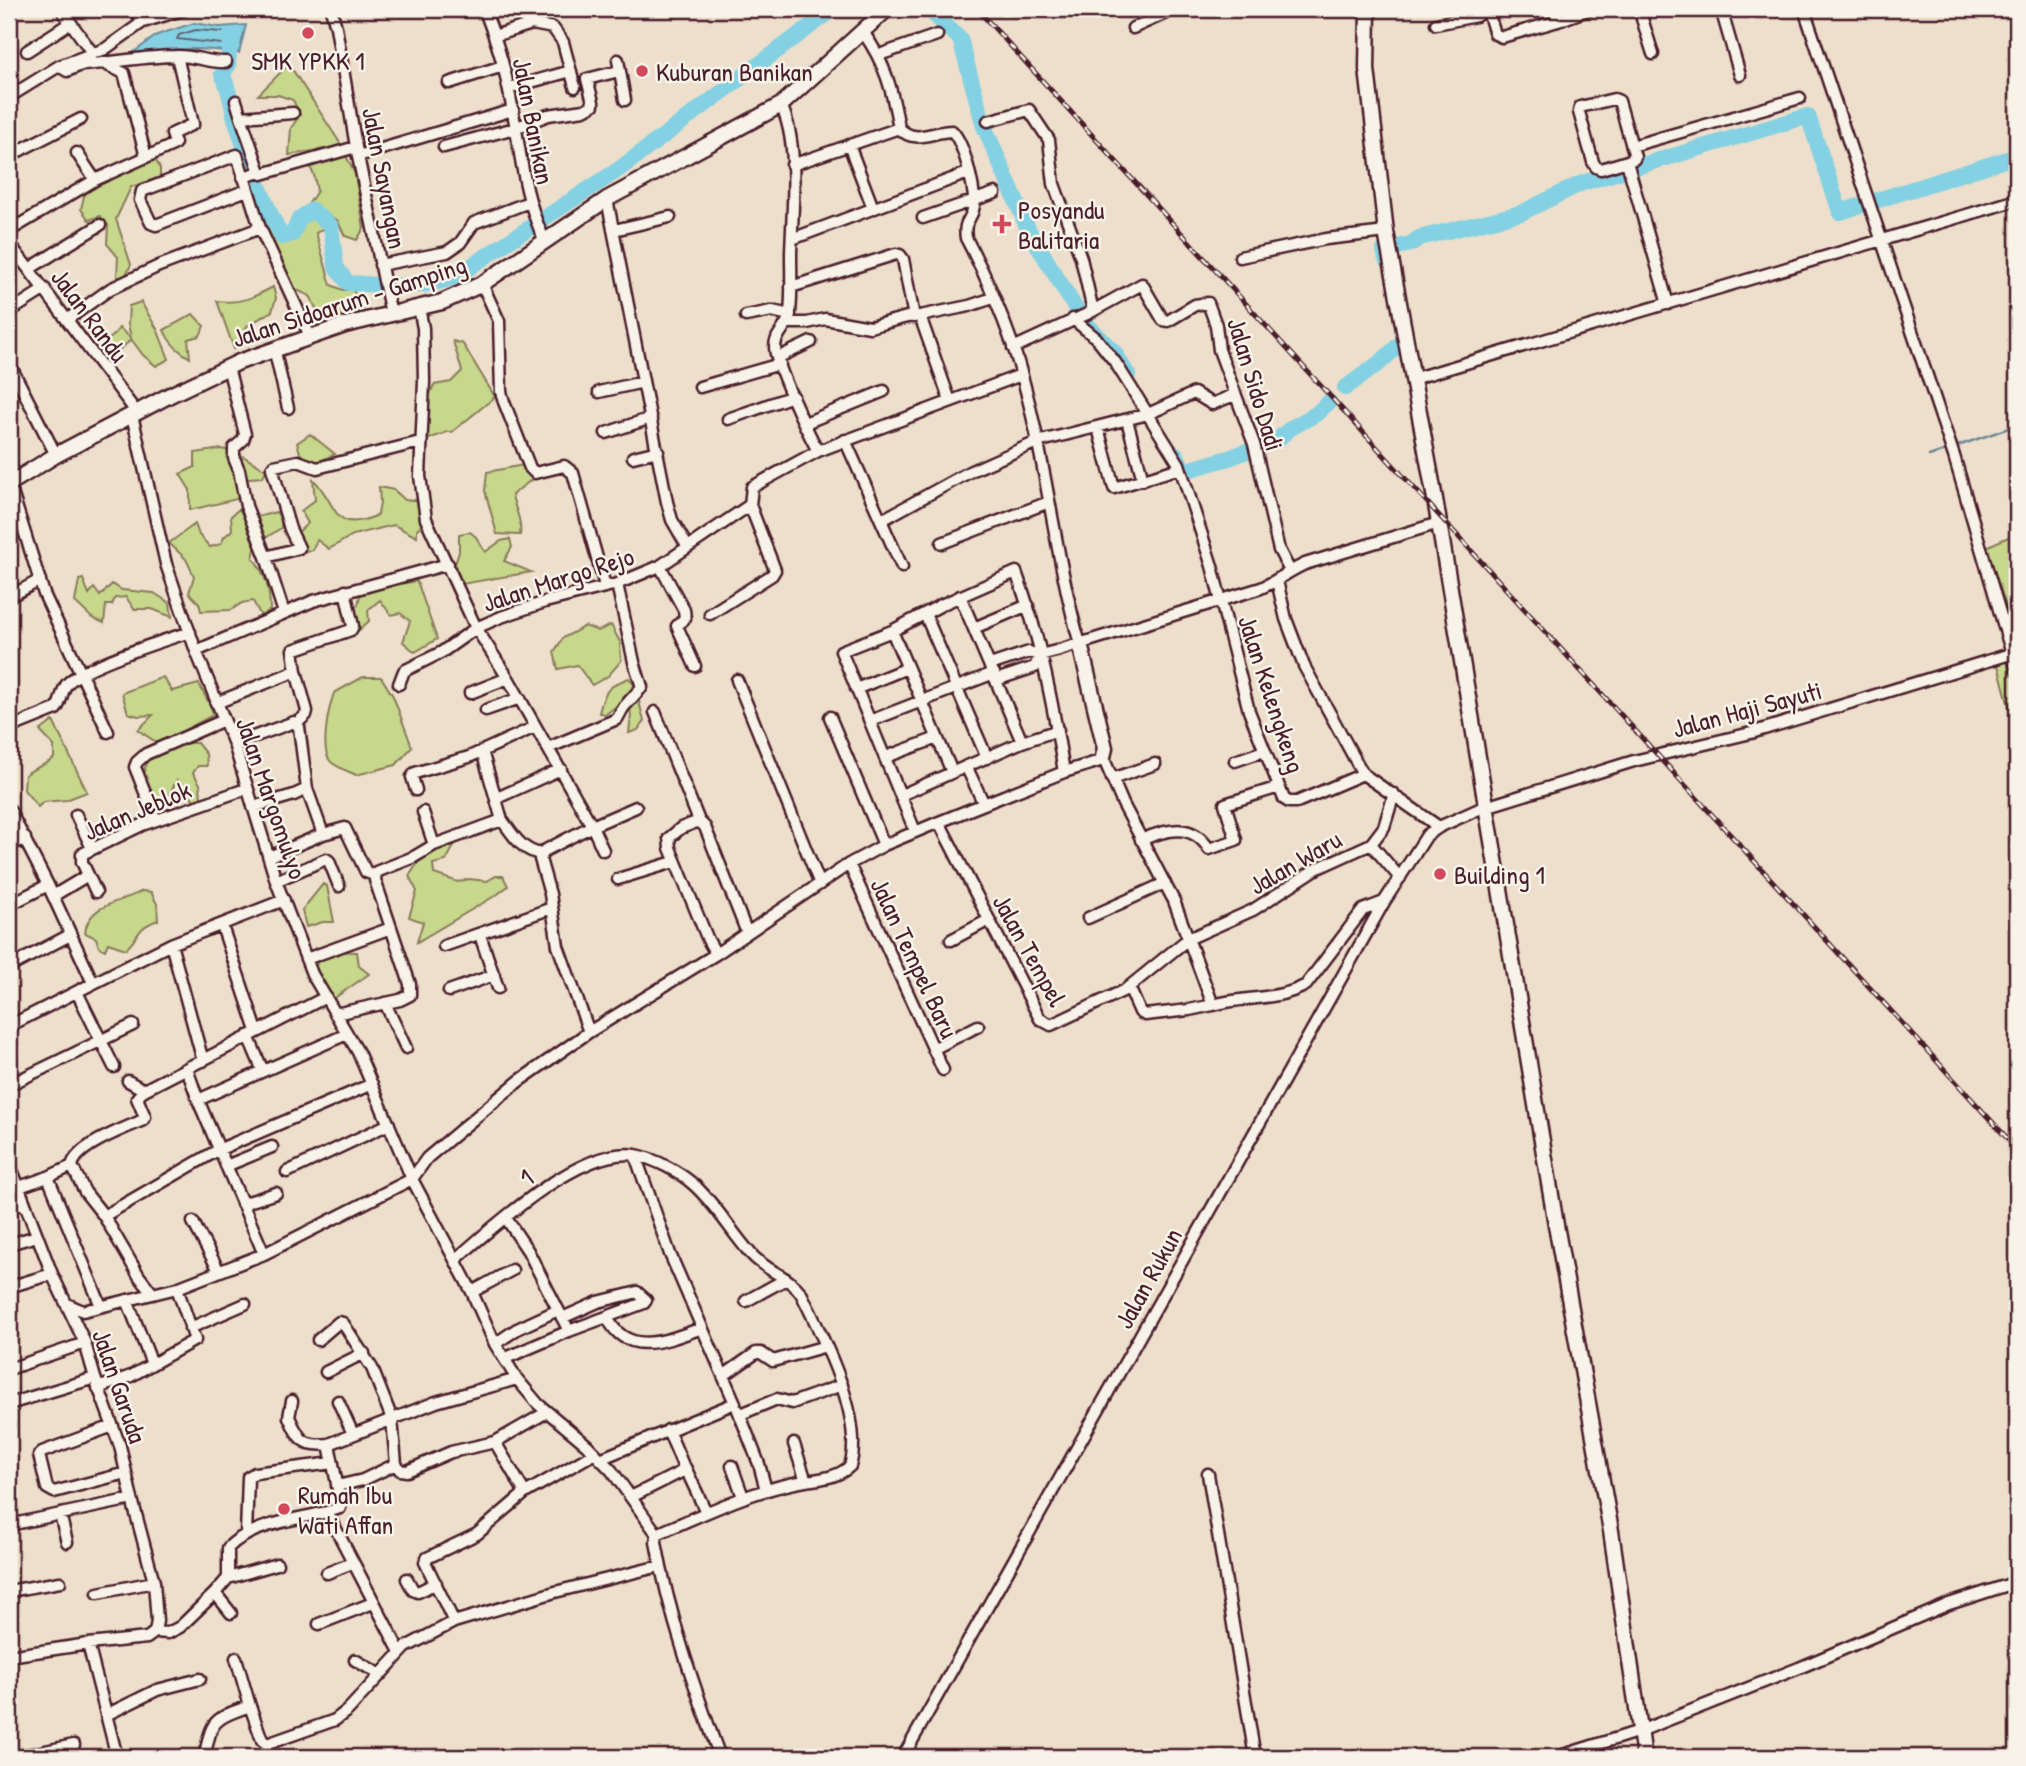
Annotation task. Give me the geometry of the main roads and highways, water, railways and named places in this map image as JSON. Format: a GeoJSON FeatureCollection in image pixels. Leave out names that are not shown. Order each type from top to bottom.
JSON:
{"type":"FeatureCollection","features":[{"type":"Feature","properties":{"kind":"main road","name":"Jalan Sidoarum - Gamping"},"geometry":{"type":"LineString","coordinates":[[9,483],[56,455],[228,367],[310,336],[442,302],[482,284],[539,229],[607,199],[781,105],[887,9]]}},
{"type":"Feature","properties":{"kind":"main road"},"geometry":{"type":"LineString","coordinates":[[1368,9],[1367,69],[1388,244],[1439,523],[1556,1225],[1611,1531],[1644,1757]]}},
{"type":"Feature","properties":{"kind":"main road"},"geometry":{"type":"LineString","coordinates":[[1080,644],[1105,748],[1103,757]]}},
{"type":"Feature","properties":{"kind":"water"},"geometry":{"type":"Polygon","coordinates":[[[194,23],[219,27],[246,25],[239,53],[185,49],[130,55],[157,35],[194,23]]]}},
{"type":"Feature","properties":{"kind":"waterway"},"geometry":{"type":"LineString","coordinates":[[230,36],[228,66],[222,74],[251,165],[282,237],[293,234],[299,219],[312,210],[331,226],[336,267],[348,283],[414,286],[431,284],[461,274],[618,170],[833,9]]}},
{"type":"Feature","properties":{"kind":"waterway"},"geometry":{"type":"LineString","coordinates":[[928,9],[960,39],[984,126],[1029,231],[1082,319],[1115,353],[1128,375]]}},
{"type":"Feature","properties":{"kind":"waterway"},"geometry":{"type":"LineString","coordinates":[[1386,259],[1384,250],[1411,244],[1419,238],[1521,213],[1582,183],[1808,116],[1840,212],[2017,156]]}},
{"type":"Feature","properties":{"kind":"waterway"},"geometry":{"type":"LineString","coordinates":[[1345,388],[1382,361],[1405,339],[1402,328]]}},
{"type":"Feature","properties":{"kind":"waterway"},"geometry":{"type":"LineString","coordinates":[[1176,454],[1184,471],[1229,458],[1278,439],[1329,402]]}},
{"type":"Feature","properties":{"kind":"waterway"},"geometry":{"type":"LineString","coordinates":[[1955,447],[2017,425]]}},
{"type":"Feature","properties":{"kind":"waterway"},"geometry":{"type":"LineString","coordinates":[[1929,456],[1949,449]]}},
{"type":"Feature","properties":{"kind":"railway"},"geometry":{"type":"LineString","coordinates":[[977,9],[2017,1149]]}},
{"type":"Feature","properties":{"kind":"place","name":"SMK YPKK 1"},"geometry":{"type":"Point","coordinates":[308,33]}},
{"type":"Feature","properties":{"kind":"place","name":"Kuburan Banikan"},"geometry":{"type":"Point","coordinates":[642,71]}},
{"type":"Feature","properties":{"kind":"place","name":"Posyandu Balitaria"},"geometry":{"type":"Point","coordinates":[1002,224]}},
{"type":"Feature","properties":{"kind":"place","name":"Building 1"},"geometry":{"type":"Point","coordinates":[1440,874]}},
{"type":"Feature","properties":{"kind":"place","name":"Rumah Ibu Wati Affan"},"geometry":{"type":"Point","coordinates":[284,1509]}}]}
